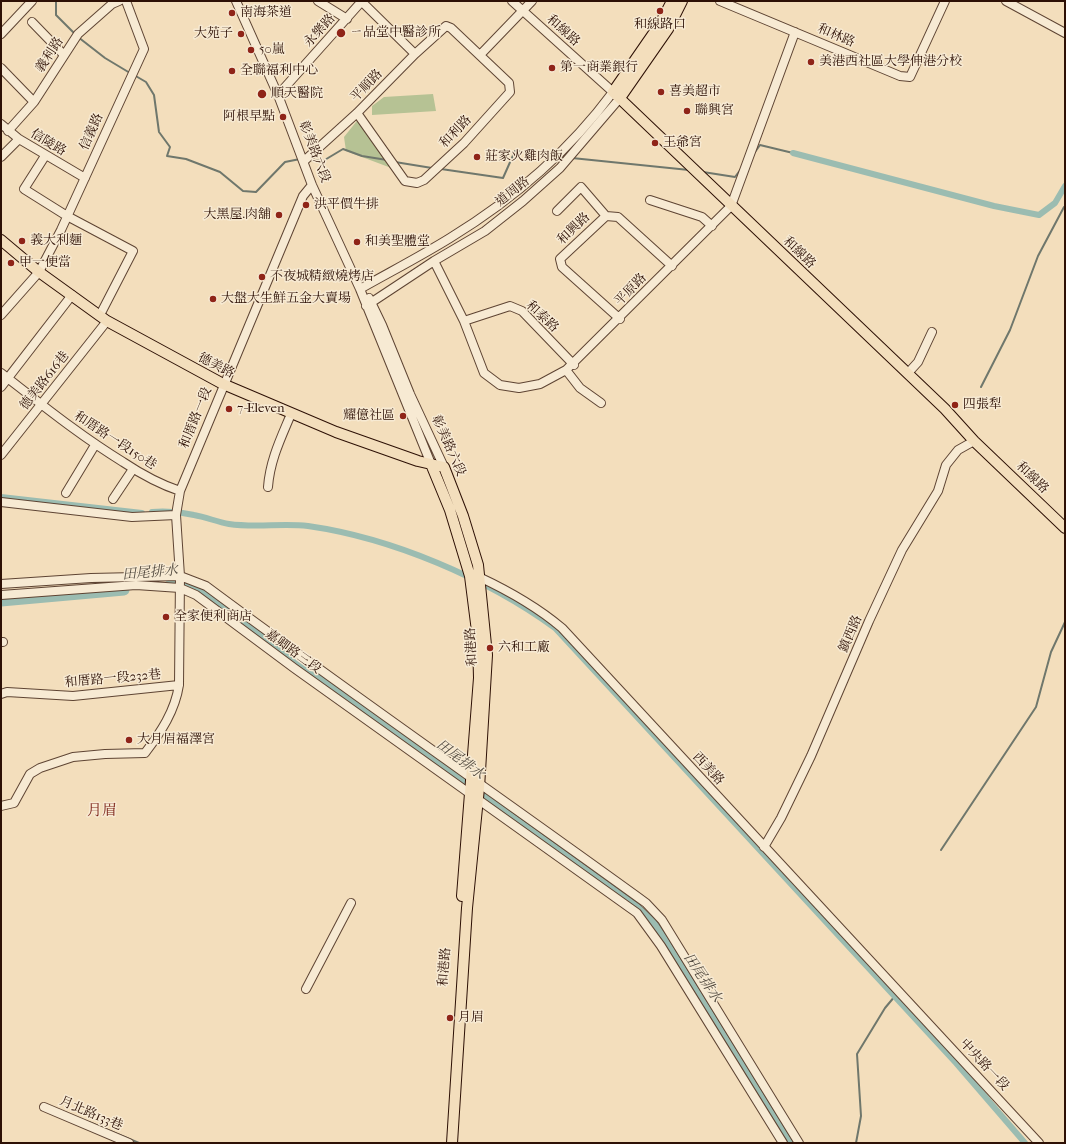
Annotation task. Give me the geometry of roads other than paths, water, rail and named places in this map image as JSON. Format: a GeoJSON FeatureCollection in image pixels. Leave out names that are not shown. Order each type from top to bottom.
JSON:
{"type":"FeatureCollection","features":[{"type":"Feature","properties":{"kind":"main road","name":"道周路"},"geometry":{"type":"LineString","coordinates":[[616,95],[660,24],[672,1]]}},
{"type":"Feature","properties":{"kind":"main road","name":"道周路"},"geometry":{"type":"LineString","coordinates":[[616,95],[668,29],[682,1]]}},
{"type":"Feature","properties":{"kind":"main road","name":"和線路"},"geometry":{"type":"LineString","coordinates":[[616,95],[945,409],[974,441],[1065,528]]}},
{"type":"Feature","properties":{"kind":"main road","name":"德美路"},"geometry":{"type":"LineString","coordinates":[[1,240],[39,272],[104,318],[223,384],[336,432],[431,464],[444,466]]}},
{"type":"Feature","properties":{"kind":"main road","name":"彰美路六段"},"geometry":{"type":"LineString","coordinates":[[431,464],[458,517],[478,565],[474,580]]}},
{"type":"Feature","properties":{"kind":"main road","name":"彰美路六段"},"geometry":{"type":"LineString","coordinates":[[444,466],[458,517]]}},
{"type":"Feature","properties":{"kind":"main road","name":"和港路"},"geometry":{"type":"LineString","coordinates":[[452,1143],[475,790],[479,678],[474,580]]}},
{"type":"Feature","properties":{"kind":"main road","name":"和港路"},"geometry":{"type":"LineString","coordinates":[[446,1143],[475,790]]}},
{"type":"Feature","properties":{"kind":"street"},"geometry":{"type":"LineString","coordinates":[[1,34],[32,1]]}},
{"type":"Feature","properties":{"kind":"street","name":"義利路"},"geometry":{"type":"LineString","coordinates":[[8,131],[34,102],[78,34],[112,4],[119,1]]}},
{"type":"Feature","properties":{"kind":"street","name":"信義路"},"geometry":{"type":"LineString","coordinates":[[1,316],[39,272],[85,178],[144,49],[126,1]]}},
{"type":"Feature","properties":{"kind":"street","name":"彰美路六段"},"geometry":{"type":"LineString","coordinates":[[236,1],[278,95],[304,161],[312,186],[360,289],[369,304],[444,466]]}},
{"type":"Feature","properties":{"kind":"street"},"geometry":{"type":"LineString","coordinates":[[318,1],[347,19]]}},
{"type":"Feature","properties":{"kind":"street"},"geometry":{"type":"LineString","coordinates":[[362,1],[415,54]]}},
{"type":"Feature","properties":{"kind":"street","name":"永樂路"},"geometry":{"type":"LineString","coordinates":[[278,95],[362,1]]}},
{"type":"Feature","properties":{"kind":"street","name":"和線路"},"geometry":{"type":"LineString","coordinates":[[512,1],[616,95]]}},
{"type":"Feature","properties":{"kind":"street"},"geometry":{"type":"LineString","coordinates":[[480,55],[532,1]]}},
{"type":"Feature","properties":{"kind":"street","name":"和林路"},"geometry":{"type":"LineString","coordinates":[[720,1],[900,76],[910,77],[945,1]]}},
{"type":"Feature","properties":{"kind":"street"},"geometry":{"type":"LineString","coordinates":[[1006,1],[1065,34]]}},
{"type":"Feature","properties":{"kind":"street"},"geometry":{"type":"LineString","coordinates":[[32,22],[64,55]]}},
{"type":"Feature","properties":{"kind":"street","name":"平順路"},"geometry":{"type":"LineString","coordinates":[[304,161],[357,113],[415,54],[446,26]]}},
{"type":"Feature","properties":{"kind":"street","name":"和利路"},"geometry":{"type":"LineString","coordinates":[[357,113],[405,181],[418,183],[424,180],[464,143],[510,92],[509,83],[451,28],[446,26]]}},
{"type":"Feature","properties":{"kind":"street","name":"平原路"},"geometry":{"type":"LineString","coordinates":[[434,261],[464,321],[484,373],[500,386],[519,388],[540,384],[574,365],[731,206],[795,32]]}},
{"type":"Feature","properties":{"kind":"street"},"geometry":{"type":"LineString","coordinates":[[1,68],[34,102]]}},
{"type":"Feature","properties":{"kind":"street","name":"道周路"},"geometry":{"type":"LineString","coordinates":[[369,304],[434,261],[485,230],[528,196],[560,168],[616,95]]}},
{"type":"Feature","properties":{"kind":"street","name":"道周路"},"geometry":{"type":"LineString","coordinates":[[360,289],[451,237],[511,196],[554,158],[616,95]]}},
{"type":"Feature","properties":{"kind":"street","name":"信陵路"},"geometry":{"type":"LineString","coordinates":[[1,124],[19,140],[85,178]]}},
{"type":"Feature","properties":{"kind":"street"},"geometry":{"type":"LineString","coordinates":[[1,157],[19,140]]}},
{"type":"Feature","properties":{"kind":"street"},"geometry":{"type":"LineString","coordinates":[[45,156],[24,189],[67,216]]}},
{"type":"Feature","properties":{"kind":"street","name":"和厝路一段"},"geometry":{"type":"LineString","coordinates":[[1,806],[14,803],[30,774],[40,768],[73,757],[104,754],[145,753],[169,716],[177,698],[179,685],[180,581],[176,515],[180,491],[223,384],[303,196],[312,186]]}},
{"type":"Feature","properties":{"kind":"street"},"geometry":{"type":"LineString","coordinates":[[557,211],[581,187],[606,216]]}},
{"type":"Feature","properties":{"kind":"street"},"geometry":{"type":"LineString","coordinates":[[650,200],[702,217],[712,226]]}},
{"type":"Feature","properties":{"kind":"street","name":"德美路616巷"},"geometry":{"type":"LineString","coordinates":[[1,455],[41,406],[104,318],[133,251],[67,216]]}},
{"type":"Feature","properties":{"kind":"street","name":"和興路"},"geometry":{"type":"LineString","coordinates":[[620,319],[562,267],[560,259],[606,216],[618,217],[672,266]]}},
{"type":"Feature","properties":{"kind":"street"},"geometry":{"type":"LineString","coordinates":[[1,387],[72,296]]}},
{"type":"Feature","properties":{"kind":"street","name":"彰美路六段"},"geometry":{"type":"LineString","coordinates":[[369,304],[431,464]]}},
{"type":"Feature","properties":{"kind":"street","name":"和泰路"},"geometry":{"type":"LineString","coordinates":[[464,321],[510,306],[522,311],[574,365]]}},
{"type":"Feature","properties":{"kind":"street"},"geometry":{"type":"LineString","coordinates":[[908,374],[918,362],[932,332]]}},
{"type":"Feature","properties":{"kind":"street"},"geometry":{"type":"LineString","coordinates":[[566,370],[580,388],[601,403]]}},
{"type":"Feature","properties":{"kind":"street","name":"和厝路一段150巷"},"geometry":{"type":"LineString","coordinates":[[1,373],[41,406],[95,445],[161,485],[180,491]]}},
{"type":"Feature","properties":{"kind":"street"},"geometry":{"type":"LineString","coordinates":[[268,487],[272,457],[291,414]]}},
{"type":"Feature","properties":{"kind":"street","name":"鎮西路"},"geometry":{"type":"LineString","coordinates":[[764,847],[781,818],[811,756],[869,621],[902,550],[938,490],[946,465],[958,450],[974,441]]}},
{"type":"Feature","properties":{"kind":"street"},"geometry":{"type":"LineString","coordinates":[[66,493],[95,445]]}},
{"type":"Feature","properties":{"kind":"street"},"geometry":{"type":"LineString","coordinates":[[113,499],[134,469]]}},
{"type":"Feature","properties":{"kind":"street"},"geometry":{"type":"LineString","coordinates":[[1,502],[132,517],[176,515]]}},
{"type":"Feature","properties":{"kind":"street","name":"嘉卿路三段"},"geometry":{"type":"LineString","coordinates":[[1,584],[91,578],[180,581],[206,586],[475,790]]}},
{"type":"Feature","properties":{"kind":"street","name":"西美路"},"geometry":{"type":"LineString","coordinates":[[474,580],[524,600],[542,611],[562,628],[910,1003]]}},
{"type":"Feature","properties":{"kind":"street","name":"嘉卿路三段"},"geometry":{"type":"LineString","coordinates":[[1,594],[180,581],[196,595],[475,790]]}},
{"type":"Feature","properties":{"kind":"street","name":"和厝路一段232巷"},"geometry":{"type":"LineString","coordinates":[[1,694],[7,692],[73,696],[179,685]]}},
{"type":"Feature","properties":{"kind":"street"},"geometry":{"type":"LineString","coordinates":[[475,790],[523,814],[646,903],[662,920],[799,1143]]}},
{"type":"Feature","properties":{"kind":"street"},"geometry":{"type":"LineString","coordinates":[[475,790],[636,913],[661,946],[782,1143]]}},
{"type":"Feature","properties":{"kind":"street"},"geometry":{"type":"LineString","coordinates":[[306,989],[351,903]]}},
{"type":"Feature","properties":{"kind":"street"},"geometry":{"type":"LineString","coordinates":[[636,913],[646,903]]}},
{"type":"Feature","properties":{"kind":"street","name":"中央路一段"},"geometry":{"type":"LineString","coordinates":[[910,1003],[1039,1143]]}},
{"type":"Feature","properties":{"kind":"street","name":"月北路133巷"},"geometry":{"type":"LineString","coordinates":[[44,1107],[129,1143]]}},
{"type":"Feature","properties":{"kind":"water"},"geometry":{"type":"Polygon","coordinates":[[[491,797],[639,904],[656,920],[794,1143],[786,1143],[642,915],[490,805],[491,797]]]}},
{"type":"Feature","properties":{"kind":"waterway"},"geometry":{"type":"LineString","coordinates":[[56,1],[56,15],[75,34]]}},
{"type":"Feature","properties":{"kind":"waterway"},"geometry":{"type":"LineString","coordinates":[[78,37],[105,58],[130,73]]}},
{"type":"Feature","properties":{"kind":"waterway"},"geometry":{"type":"LineString","coordinates":[[134,75],[146,82],[154,95],[159,132],[170,147],[167,156],[186,159],[220,172],[243,191],[256,192],[285,162],[300,159]]}},
{"type":"Feature","properties":{"kind":"waterway"},"geometry":{"type":"LineString","coordinates":[[755,152],[760,145],[793,153]]}},
{"type":"Feature","properties":{"kind":"waterway"},"geometry":{"type":"LineString","coordinates":[[310,160],[323,161],[343,149],[362,156],[387,160]]}},
{"type":"Feature","properties":{"kind":"waterway"},"geometry":{"type":"LineString","coordinates":[[441,169],[503,178],[515,151],[552,155]]}},
{"type":"Feature","properties":{"kind":"waterway"},"geometry":{"type":"LineString","coordinates":[[793,153],[994,206],[1039,215],[1055,203],[1065,186]]}},
{"type":"Feature","properties":{"kind":"waterway"},"geometry":{"type":"LineString","coordinates":[[572,158],[689,170]]}},
{"type":"Feature","properties":{"kind":"waterway"},"geometry":{"type":"LineString","coordinates":[[395,162],[432,168]]}},
{"type":"Feature","properties":{"kind":"waterway"},"geometry":{"type":"LineString","coordinates":[[703,172],[735,177],[741,169]]}},
{"type":"Feature","properties":{"kind":"waterway"},"geometry":{"type":"LineString","coordinates":[[981,387],[1010,330],[1038,256],[1064,207]]}},
{"type":"Feature","properties":{"kind":"waterway"},"geometry":{"type":"LineString","coordinates":[[1,497],[142,513]]}},
{"type":"Feature","properties":{"kind":"waterway"},"geometry":{"type":"LineString","coordinates":[[152,512],[183,513],[239,525],[308,526],[372,540],[405,550],[469,577],[528,610],[555,628],[956,1063],[1025,1143]]}},
{"type":"Feature","properties":{"kind":"waterway","name":"田尾排水"},"geometry":{"type":"LineString","coordinates":[[169,586],[189,585],[216,602],[361,705],[502,809]]}},
{"type":"Feature","properties":{"kind":"waterway","name":"田尾排水"},"geometry":{"type":"LineString","coordinates":[[1,601],[124,590]]}},
{"type":"Feature","properties":{"kind":"waterway"},"geometry":{"type":"LineString","coordinates":[[941,850],[1036,707],[1051,652],[1065,622]]}},
{"type":"Feature","properties":{"kind":"waterway"},"geometry":{"type":"LineString","coordinates":[[856,1143],[861,1116],[857,1054],[885,1008],[895,996]]}},
{"type":"Feature","properties":{"kind":"waterway"},"geometry":{"type":"LineString","coordinates":[[89,1122],[139,1143]]}},
{"type":"Feature","properties":{"kind":"place","name":"和線路口"},"geometry":{"type":"Point","coordinates":[660,11]}},
{"type":"Feature","properties":{"kind":"place","name":"南海茶道"},"geometry":{"type":"Point","coordinates":[232,13]}},
{"type":"Feature","properties":{"kind":"place","name":"ㄧ品堂中醫診所"},"geometry":{"type":"Point","coordinates":[341,33]}},
{"type":"Feature","properties":{"kind":"place","name":"大苑子"},"geometry":{"type":"Point","coordinates":[241,34]}},
{"type":"Feature","properties":{"kind":"place","name":"50嵐"},"geometry":{"type":"Point","coordinates":[251,50]}},
{"type":"Feature","properties":{"kind":"place","name":"美港西社區大學伸港分校"},"geometry":{"type":"Point","coordinates":[811,62]}},
{"type":"Feature","properties":{"kind":"place","name":"第一商業銀行"},"geometry":{"type":"Point","coordinates":[552,68]}},
{"type":"Feature","properties":{"kind":"place","name":"全聯福利中心"},"geometry":{"type":"Point","coordinates":[232,71]}},
{"type":"Feature","properties":{"kind":"place","name":"喜美超市"},"geometry":{"type":"Point","coordinates":[661,92]}},
{"type":"Feature","properties":{"kind":"place","name":"順天醫院"},"geometry":{"type":"Point","coordinates":[262,94]}},
{"type":"Feature","properties":{"kind":"place","name":"聯興宮"},"geometry":{"type":"Point","coordinates":[687,111]}},
{"type":"Feature","properties":{"kind":"place","name":"阿根早點"},"geometry":{"type":"Point","coordinates":[283,117]}},
{"type":"Feature","properties":{"kind":"place","name":"王爺宮"},"geometry":{"type":"Point","coordinates":[655,143]}},
{"type":"Feature","properties":{"kind":"place","name":"莊家火雞肉飯"},"geometry":{"type":"Point","coordinates":[477,157]}},
{"type":"Feature","properties":{"kind":"place","name":"洪平價牛排"},"geometry":{"type":"Point","coordinates":[306,205]}},
{"type":"Feature","properties":{"kind":"place","name":"大黑屋.肉舖"},"geometry":{"type":"Point","coordinates":[279,215]}},
{"type":"Feature","properties":{"kind":"place","name":"義大利麵"},"geometry":{"type":"Point","coordinates":[22,241]}},
{"type":"Feature","properties":{"kind":"place","name":"和美聖體堂"},"geometry":{"type":"Point","coordinates":[357,242]}},
{"type":"Feature","properties":{"kind":"place","name":"甲一便當"},"geometry":{"type":"Point","coordinates":[11,263]}},
{"type":"Feature","properties":{"kind":"place","name":"不夜城精緻燒烤店"},"geometry":{"type":"Point","coordinates":[262,277]}},
{"type":"Feature","properties":{"kind":"place","name":"大盤大生鮮五金大賣場"},"geometry":{"type":"Point","coordinates":[213,299]}},
{"type":"Feature","properties":{"kind":"place","name":"四張犁"},"geometry":{"type":"Point","coordinates":[955,405]}},
{"type":"Feature","properties":{"kind":"place","name":"7-Eleven"},"geometry":{"type":"Point","coordinates":[229,409]}},
{"type":"Feature","properties":{"kind":"place","name":"耀億社區"},"geometry":{"type":"Point","coordinates":[403,416]}},
{"type":"Feature","properties":{"kind":"place","name":"全家便利商店"},"geometry":{"type":"Point","coordinates":[166,617]}},
{"type":"Feature","properties":{"kind":"place","name":"六和工廠"},"geometry":{"type":"Point","coordinates":[490,648]}},
{"type":"Feature","properties":{"kind":"place","name":"大月眉福澤宮"},"geometry":{"type":"Point","coordinates":[129,740]}},
{"type":"Feature","properties":{"kind":"place","name":"月眉"},"geometry":{"type":"Point","coordinates":[450,1018]}},
{"type":"Feature","properties":{"kind":"district","name":"月眉"},"geometry":{"type":"Point","coordinates":[102,811]}}]}
